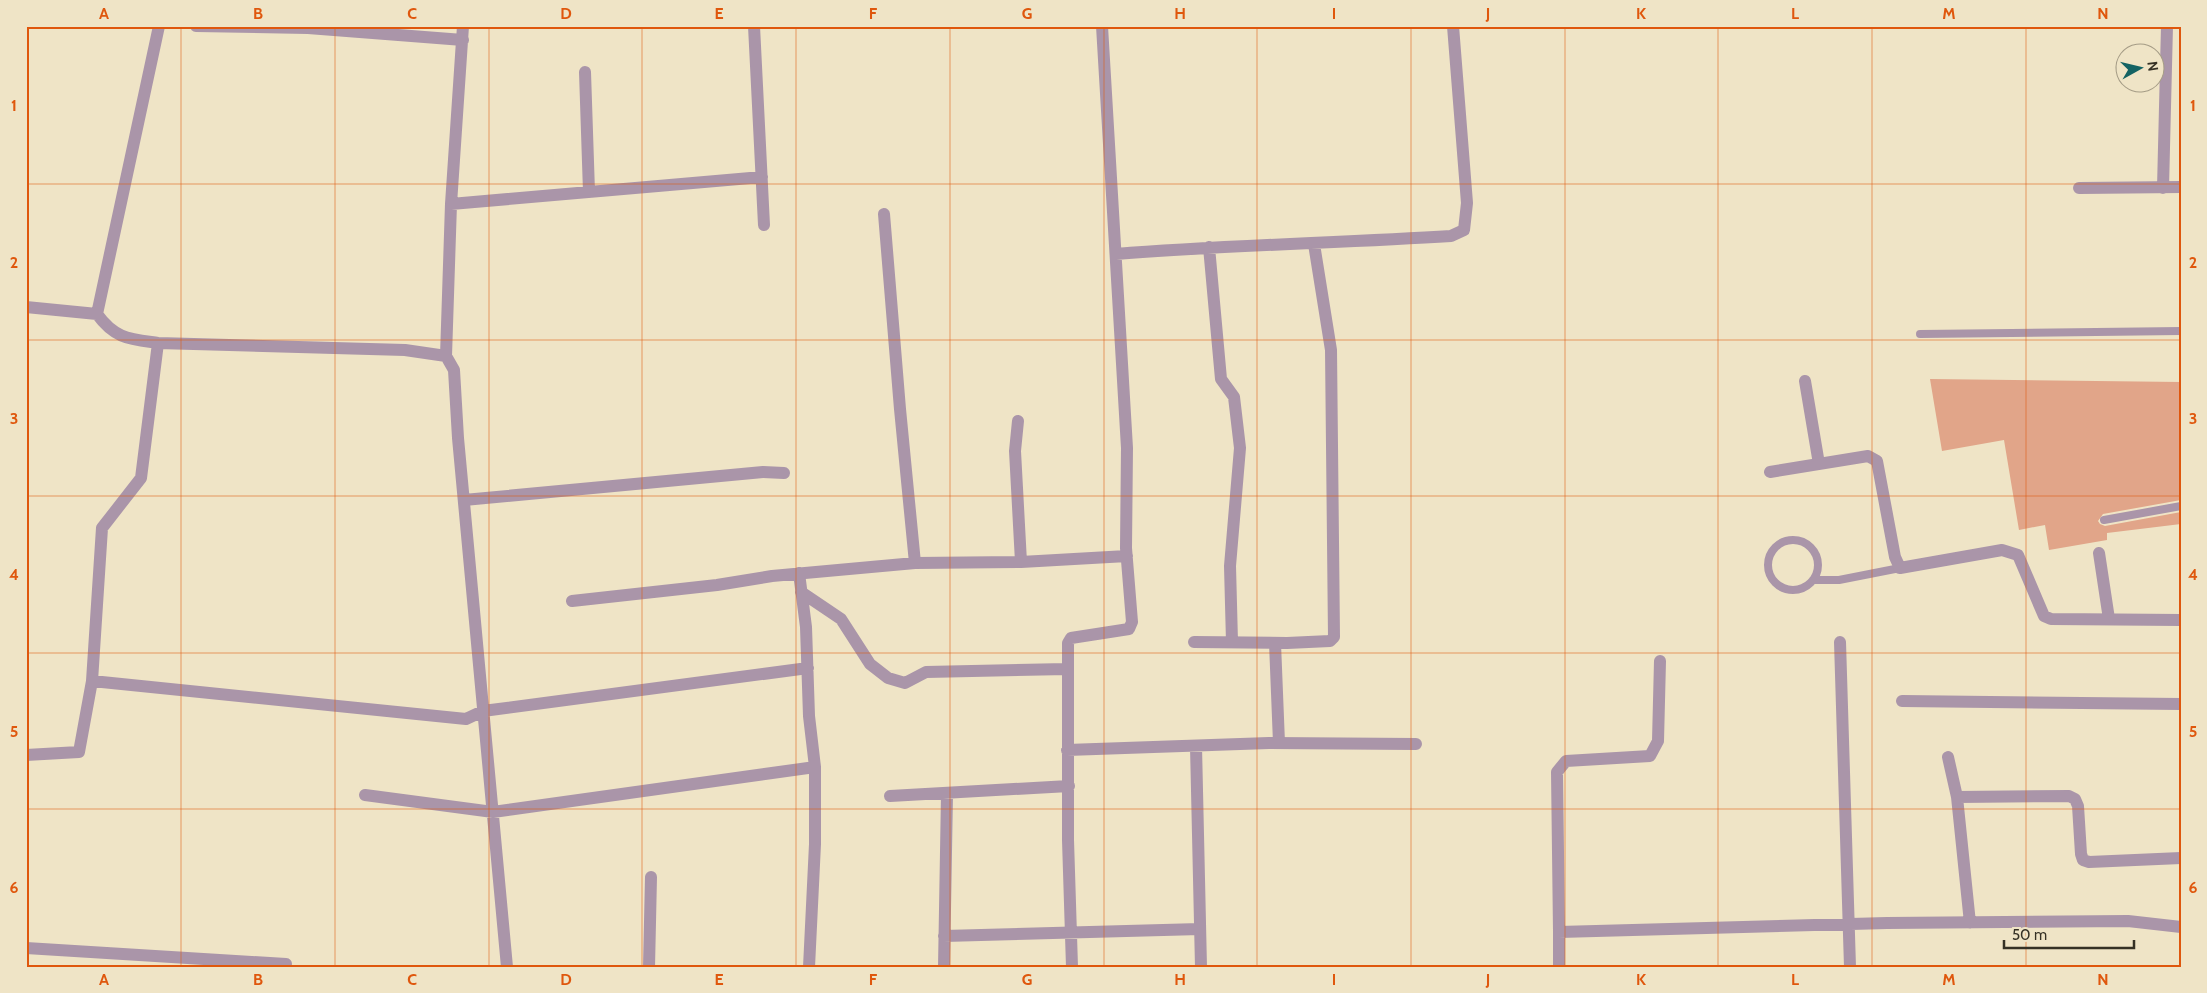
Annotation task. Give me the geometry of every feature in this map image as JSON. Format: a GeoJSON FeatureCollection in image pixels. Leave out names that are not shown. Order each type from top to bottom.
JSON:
{"type":"FeatureCollection","features":[{"type":"Feature","properties":{"kind":"street"},"geometry":{"type":"LineString","coordinates":[[159,26],[97,314],[102,322],[123,338],[158,342],[405,350],[446,356]]}},
{"type":"Feature","properties":{"kind":"street"},"geometry":{"type":"LineString","coordinates":[[196,26],[210,28],[308,28],[462,40]]}},
{"type":"Feature","properties":{"kind":"street"},"geometry":{"type":"LineString","coordinates":[[463,26],[451,204],[446,356],[454,370],[464,500],[507,967]]}},
{"type":"Feature","properties":{"kind":"street"},"geometry":{"type":"LineString","coordinates":[[754,26],[764,224]]}},
{"type":"Feature","properties":{"kind":"street"},"geometry":{"type":"LineString","coordinates":[[1072,967],[1068,840],[1068,643],[1072,638],[1130,629],[1132,622],[1127,556],[1127,448],[1102,26]]}},
{"type":"Feature","properties":{"kind":"street"},"geometry":{"type":"LineString","coordinates":[[1116,254],[1209,247],[1314,244],[1451,236],[1464,230],[1467,203],[1454,26]]}},
{"type":"Feature","properties":{"kind":"street"},"geometry":{"type":"LineString","coordinates":[[2163,188],[2167,26]]}},
{"type":"Feature","properties":{"kind":"street"},"geometry":{"type":"LineString","coordinates":[[586,72],[589,192]]}},
{"type":"Feature","properties":{"kind":"street"},"geometry":{"type":"LineString","coordinates":[[451,204],[762,177]]}},
{"type":"Feature","properties":{"kind":"street"},"geometry":{"type":"LineString","coordinates":[[2079,188],[2181,188]]}},
{"type":"Feature","properties":{"kind":"street"},"geometry":{"type":"LineString","coordinates":[[884,214],[915,563]]}},
{"type":"Feature","properties":{"kind":"street"},"geometry":{"type":"LineString","coordinates":[[1194,642],[1275,643],[1330,641],[1334,637],[1331,350],[1314,244]]}},
{"type":"Feature","properties":{"kind":"street"},"geometry":{"type":"LineString","coordinates":[[1209,247],[1221,379],[1234,397],[1240,448],[1230,566],[1232,642]]}},
{"type":"Feature","properties":{"kind":"street"},"geometry":{"type":"LineString","coordinates":[[26,307],[97,314]]}},
{"type":"Feature","properties":{"kind":"street"},"geometry":{"type":"LineString","coordinates":[[26,755],[79,752],[92,682],[102,528],[141,478],[158,342]]}},
{"type":"Feature","properties":{"kind":"street"},"geometry":{"type":"LineString","coordinates":[[1805,381],[1819,464]]}},
{"type":"Feature","properties":{"kind":"street"},"geometry":{"type":"LineString","coordinates":[[1018,421],[1015,451],[1021,562]]}},
{"type":"Feature","properties":{"kind":"street"},"geometry":{"type":"LineString","coordinates":[[1770,472],[1868,456],[1877,462],[1895,557],[1900,568],[2002,550],[2018,555],[2044,616],[2058,621],[2109,619],[2181,620]]}},
{"type":"Feature","properties":{"kind":"street"},"geometry":{"type":"LineString","coordinates":[[464,500],[763,472],[784,473]]}},
{"type":"Feature","properties":{"kind":"street"},"geometry":{"type":"LineString","coordinates":[[2099,553],[2109,619]]}},
{"type":"Feature","properties":{"kind":"street"},"geometry":{"type":"LineString","coordinates":[[572,601],[799,573],[915,563],[1021,562],[1127,556]]}},
{"type":"Feature","properties":{"kind":"street"},"geometry":{"type":"LineString","coordinates":[[799,573],[806,626],[810,716],[815,767],[809,967]]}},
{"type":"Feature","properties":{"kind":"street"},"geometry":{"type":"LineString","coordinates":[[802,592],[841,619],[870,664],[888,678],[905,683],[926,672],[1067,669]]}},
{"type":"Feature","properties":{"kind":"street"},"geometry":{"type":"LineString","coordinates":[[1840,642],[1850,967]]}},
{"type":"Feature","properties":{"kind":"street"},"geometry":{"type":"LineString","coordinates":[[1275,643],[1279,743]]}},
{"type":"Feature","properties":{"kind":"street"},"geometry":{"type":"LineString","coordinates":[[1559,967],[1557,772],[1566,761],[1650,756],[1658,741],[1660,661]]}},
{"type":"Feature","properties":{"kind":"street"},"geometry":{"type":"LineString","coordinates":[[92,682],[466,719],[483,711],[808,668]]}},
{"type":"Feature","properties":{"kind":"street"},"geometry":{"type":"LineString","coordinates":[[1902,701],[2181,704]]}},
{"type":"Feature","properties":{"kind":"street"},"geometry":{"type":"LineString","coordinates":[[1067,750],[1279,743],[1416,744]]}},
{"type":"Feature","properties":{"kind":"street"},"geometry":{"type":"LineString","coordinates":[[1196,746],[1201,967]]}},
{"type":"Feature","properties":{"kind":"street"},"geometry":{"type":"LineString","coordinates":[[1948,758],[1958,797],[1970,922]]}},
{"type":"Feature","properties":{"kind":"street"},"geometry":{"type":"LineString","coordinates":[[365,795],[493,812],[815,767]]}},
{"type":"Feature","properties":{"kind":"street"},"geometry":{"type":"LineString","coordinates":[[890,796],[1069,786]]}},
{"type":"Feature","properties":{"kind":"street"},"geometry":{"type":"LineString","coordinates":[[944,967],[947,794]]}},
{"type":"Feature","properties":{"kind":"street"},"geometry":{"type":"LineString","coordinates":[[1958,797],[2069,796],[2075,799],[2078,806],[2083,860],[2089,862],[2181,858]]}},
{"type":"Feature","properties":{"kind":"street"},"geometry":{"type":"LineString","coordinates":[[649,967],[651,877]]}},
{"type":"Feature","properties":{"kind":"street"},"geometry":{"type":"LineString","coordinates":[[1559,932],[1970,922],[2128,921],[2181,927]]}},
{"type":"Feature","properties":{"kind":"street"},"geometry":{"type":"LineString","coordinates":[[944,936],[1200,929]]}},
{"type":"Feature","properties":{"kind":"street"},"geometry":{"type":"LineString","coordinates":[[26,948],[286,964]]}},
{"type":"Feature","properties":{"kind":"lane"},"geometry":{"type":"LineString","coordinates":[[1920,334],[2181,331]]}},
{"type":"Feature","properties":{"kind":"lane"},"geometry":{"type":"LineString","coordinates":[[2104,520],[2181,506]]}},
{"type":"Feature","properties":{"kind":"lane"},"geometry":{"type":"LineString","coordinates":[[1813,580],[1819,570],[1819,564],[1815,553],[1806,543],[1794,540],[1781,543],[1771,552],[1768,565],[1771,577],[1780,587],[1793,590],[1805,587],[1813,580],[1839,580],[1900,568]]}},
{"type":"Feature","properties":{"kind":"building"},"geometry":{"type":"Polygon","coordinates":[[[1930,379],[2181,382],[2181,500],[2103,514],[2098,521],[2105,526],[2181,512],[2181,524],[2107,533],[2107,540],[2049,550],[2045,525],[2019,530],[2004,440],[1942,451],[1930,379]]]}}]}
